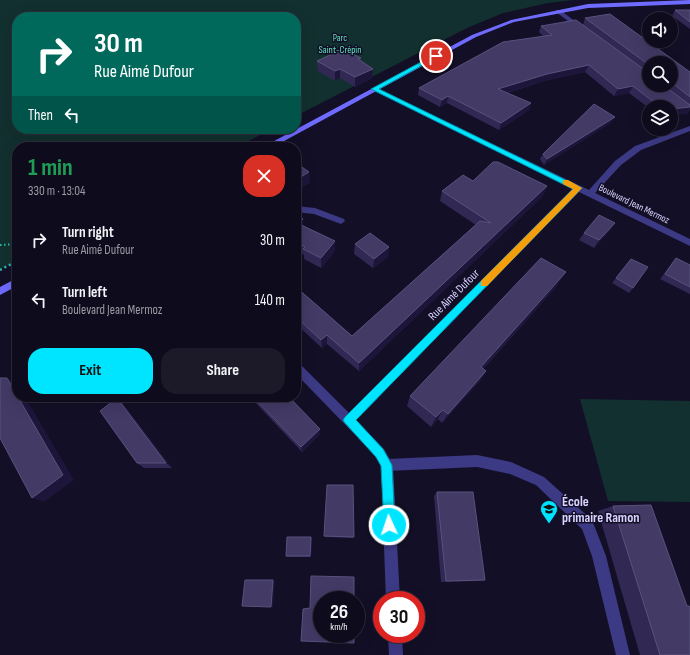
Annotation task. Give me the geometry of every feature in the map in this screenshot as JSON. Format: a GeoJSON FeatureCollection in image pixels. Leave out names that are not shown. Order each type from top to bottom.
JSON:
{"type":"FeatureCollection","features":[{"type":"Feature","properties":{"kind":"street"},"geometry":{"type":"LineString","coordinates":[[301,129],[474,36],[513,21],[588,6],[690,2]]}},
{"type":"Feature","properties":{"kind":"street"},"geometry":{"type":"LineString","coordinates":[[558,11],[587,32]]}},
{"type":"Feature","properties":{"kind":"street","name":"Boulevard Jean Mermoz"},"geometry":{"type":"LineString","coordinates":[[374,89],[690,242]]}},
{"type":"Feature","properties":{"kind":"street"},"geometry":{"type":"LineString","coordinates":[[590,194],[618,163],[638,148],[690,128]]}},
{"type":"Feature","properties":{"kind":"street"},"geometry":{"type":"LineString","coordinates":[[276,142],[291,134]]}},
{"type":"Feature","properties":{"kind":"street","name":"Rue Aimé Dufour"},"geometry":{"type":"LineString","coordinates":[[349,420],[578,188]]}},
{"type":"Feature","properties":{"kind":"street"},"geometry":{"type":"LineString","coordinates":[[301,209],[315,211],[341,221]]}},
{"type":"Feature","properties":{"kind":"street"},"geometry":{"type":"LineString","coordinates":[[0,291],[12,285]]}},
{"type":"Feature","properties":{"kind":"street"},"geometry":{"type":"LineString","coordinates":[[301,372],[380,453],[386,465],[393,591]]}},
{"type":"Feature","properties":{"kind":"street"},"geometry":{"type":"LineString","coordinates":[[386,465],[477,461],[511,468],[540,481],[587,525],[599,556],[623,655]]}},
{"type":"Feature","properties":{"kind":"street"},"geometry":{"type":"LineString","coordinates":[[395,643],[396,655]]}},
{"type":"Feature","properties":{"kind":"path"},"geometry":{"type":"LineString","coordinates":[[0,245],[12,244]]}},
{"type":"Feature","properties":{"kind":"path"},"geometry":{"type":"LineString","coordinates":[[0,270],[12,264]]}},
{"type":"Feature","properties":{"kind":"green space","name":"Parc Saint-Crépin"},"geometry":{"type":"Polygon","coordinates":[[[0,0],[574,0],[548,3],[503,13],[467,28],[301,113],[301,12],[12,12],[12,134],[262,134],[247,142],[12,142],[12,264],[0,270],[0,0]]]}},
{"type":"Feature","properties":{"kind":"green space"},"geometry":{"type":"Polygon","coordinates":[[[580,399],[690,401],[690,502],[608,501],[580,399]]]}},
{"type":"Feature","properties":{"kind":"building"},"geometry":{"type":"Polygon","coordinates":[[[675,10],[690,10],[690,22],[678,12],[675,10]]]}},
{"type":"Feature","properties":{"kind":"building"},"geometry":{"type":"Polygon","coordinates":[[[610,14],[642,37],[642,48],[657,48],[668,56],[642,56],[642,60],[585,18],[610,14]]]}},
{"type":"Feature","properties":{"kind":"building"},"geometry":{"type":"Polygon","coordinates":[[[576,20],[642,68],[642,92],[672,92],[690,105],[690,107],[678,108],[678,100],[651,100],[633,86],[618,89],[589,65],[547,74],[498,89],[531,103],[501,123],[448,96],[442,100],[419,88],[503,42],[552,35],[541,26],[576,20]]]}},
{"type":"Feature","properties":{"kind":"building"},"geometry":{"type":"Polygon","coordinates":[[[343,49],[361,58],[358,59],[373,69],[355,77],[340,69],[335,71],[317,61],[343,49]]]}},
{"type":"Feature","properties":{"kind":"building"},"geometry":{"type":"Polygon","coordinates":[[[678,63],[690,72],[690,97],[678,88],[678,63]]]}},
{"type":"Feature","properties":{"kind":"building"},"geometry":{"type":"Polygon","coordinates":[[[594,104],[615,117],[547,159],[543,154],[594,104]]]}},
{"type":"Feature","properties":{"kind":"building"},"geometry":{"type":"Polygon","coordinates":[[[493,162],[498,162],[547,186],[359,363],[327,335],[321,340],[301,322],[301,291],[352,336],[480,221],[491,223],[442,191],[463,175],[473,181],[493,162]]]}},
{"type":"Feature","properties":{"kind":"building"},"geometry":{"type":"Polygon","coordinates":[[[301,166],[309,172],[301,177],[301,166]]]}},
{"type":"Feature","properties":{"kind":"building"},"geometry":{"type":"Polygon","coordinates":[[[599,215],[615,223],[599,240],[584,233],[599,215]]]}},
{"type":"Feature","properties":{"kind":"building"},"geometry":{"type":"Polygon","coordinates":[[[301,225],[335,241],[321,258],[303,249],[305,247],[301,244],[301,225]]]}},
{"type":"Feature","properties":{"kind":"building"},"geometry":{"type":"Polygon","coordinates":[[[370,233],[389,247],[374,259],[355,244],[370,233]]]}},
{"type":"Feature","properties":{"kind":"building"},"geometry":{"type":"Polygon","coordinates":[[[541,258],[566,272],[481,367],[486,371],[448,414],[443,410],[436,417],[410,396],[541,258]]]}},
{"type":"Feature","properties":{"kind":"building"},"geometry":{"type":"Polygon","coordinates":[[[676,258],[690,265],[690,287],[665,274],[676,258]]]}},
{"type":"Feature","properties":{"kind":"building"},"geometry":{"type":"Polygon","coordinates":[[[631,259],[648,267],[633,288],[616,278],[631,259]]]}},
{"type":"Feature","properties":{"kind":"building"},"geometry":{"type":"Polygon","coordinates":[[[0,378],[7,378],[12,386],[12,402],[21,402],[63,475],[32,498],[0,438],[0,378]]]}},
{"type":"Feature","properties":{"kind":"building"},"geometry":{"type":"Polygon","coordinates":[[[112,402],[120,402],[166,463],[137,463],[100,411],[112,402]]]}},
{"type":"Feature","properties":{"kind":"building"},"geometry":{"type":"Polygon","coordinates":[[[258,402],[294,402],[320,429],[301,447],[258,402]]]}},
{"type":"Feature","properties":{"kind":"building"},"geometry":{"type":"Polygon","coordinates":[[[327,485],[353,485],[354,537],[324,536],[327,485]]]}},
{"type":"Feature","properties":{"kind":"building"},"geometry":{"type":"Polygon","coordinates":[[[437,492],[473,492],[485,580],[446,581],[437,492]]]}},
{"type":"Feature","properties":{"kind":"building"},"geometry":{"type":"Polygon","coordinates":[[[651,505],[687,606],[690,608],[690,655],[660,655],[613,506],[651,505]]]}},
{"type":"Feature","properties":{"kind":"building"},"geometry":{"type":"Polygon","coordinates":[[[287,537],[311,537],[310,556],[286,556],[287,537]]]}},
{"type":"Feature","properties":{"kind":"building"},"geometry":{"type":"Polygon","coordinates":[[[311,576],[354,577],[354,591],[313,591],[313,641],[301,641],[303,609],[310,608],[311,576]]]}},
{"type":"Feature","properties":{"kind":"building"},"geometry":{"type":"Polygon","coordinates":[[[245,580],[273,580],[271,607],[242,606],[245,580]]]}},
{"type":"Feature","properties":{"kind":"slow traffic"},"geometry":{"type":"LineString","coordinates":[[484,284],[578,188],[565,182]]}},
{"type":"Feature","properties":{"kind":"place","name":"École primaire Ramon"},"geometry":{"type":"Point","coordinates":[549,524]}},
{"type":"Feature","properties":{"kind":"route"},"geometry":{"type":"LineString","coordinates":[[389,525],[386,465],[380,453],[349,420],[578,188],[374,89],[436,56]]}}]}
